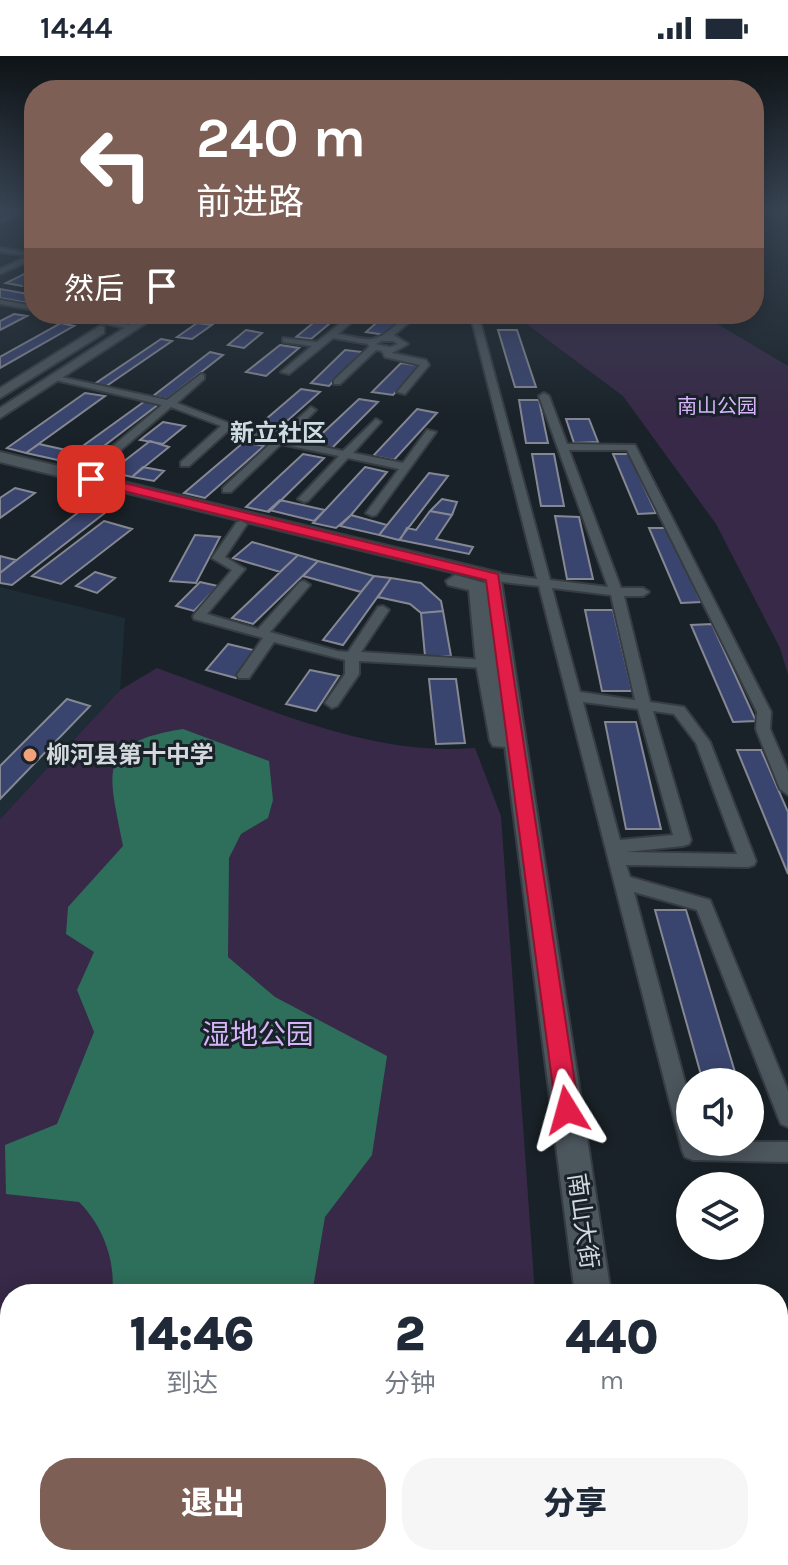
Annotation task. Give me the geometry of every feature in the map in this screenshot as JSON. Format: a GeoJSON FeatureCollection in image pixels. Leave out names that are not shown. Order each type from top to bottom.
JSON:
{"type":"FeatureCollection","features":[{"type":"Feature","properties":{"kind":"street"},"geometry":{"type":"LineString","coordinates":[[0,302],[24,306]]}},
{"type":"Feature","properties":{"kind":"street"},"geometry":{"type":"LineString","coordinates":[[0,394],[109,324]]}},
{"type":"Feature","properties":{"kind":"street"},"geometry":{"type":"LineString","coordinates":[[0,414],[56,379],[125,324]]}},
{"type":"Feature","properties":{"kind":"street"},"geometry":{"type":"LineString","coordinates":[[286,372],[345,324]]}},
{"type":"Feature","properties":{"kind":"street"},"geometry":{"type":"LineString","coordinates":[[337,382],[373,345],[403,324]]}},
{"type":"Feature","properties":{"kind":"street"},"geometry":{"type":"LineString","coordinates":[[477,324],[676,1087]]}},
{"type":"Feature","properties":{"kind":"street"},"geometry":{"type":"LineString","coordinates":[[331,335],[386,350],[404,344],[399,339],[387,337]]}},
{"type":"Feature","properties":{"kind":"street"},"geometry":{"type":"LineString","coordinates":[[286,340],[320,345]]}},
{"type":"Feature","properties":{"kind":"street"},"geometry":{"type":"LineString","coordinates":[[386,350],[388,355],[425,365],[402,392]]}},
{"type":"Feature","properties":{"kind":"street"},"geometry":{"type":"LineString","coordinates":[[111,453],[201,377]]}},
{"type":"Feature","properties":{"kind":"street"},"geometry":{"type":"LineString","coordinates":[[56,379],[169,404],[227,426],[280,441],[406,467]]}},
{"type":"Feature","properties":{"kind":"street"},"geometry":{"type":"LineString","coordinates":[[544,396],[616,592],[644,706],[683,840],[615,853]]}},
{"type":"Feature","properties":{"kind":"street"},"geometry":{"type":"LineString","coordinates":[[227,490],[311,410]]}},
{"type":"Feature","properties":{"kind":"street"},"geometry":{"type":"LineString","coordinates":[[304,499],[376,422]]}},
{"type":"Feature","properties":{"kind":"street"},"geometry":{"type":"LineString","coordinates":[[185,464],[227,426]]}},
{"type":"Feature","properties":{"kind":"street"},"geometry":{"type":"LineString","coordinates":[[372,513],[431,432]]}},
{"type":"Feature","properties":{"kind":"street"},"geometry":{"type":"LineString","coordinates":[[563,447],[631,447],[764,712],[763,729],[788,789]]}},
{"type":"Feature","properties":{"kind":"street"},"geometry":{"type":"LineString","coordinates":[[0,457],[485,582]]}},
{"type":"Feature","properties":{"kind":"street"},"geometry":{"type":"LineString","coordinates":[[0,466],[485,582],[643,592]]}},
{"type":"Feature","properties":{"kind":"street"},"geometry":{"type":"LineString","coordinates":[[241,524],[218,558],[239,569],[199,616],[336,655],[486,664]]}},
{"type":"Feature","properties":{"kind":"street","name":"南山大街"},"geometry":{"type":"LineString","coordinates":[[485,582],[486,664],[508,777],[576,1284]]}},
{"type":"Feature","properties":{"kind":"street","name":"南山大街"},"geometry":{"type":"LineString","coordinates":[[485,582],[591,1284]]}},
{"type":"Feature","properties":{"kind":"street"},"geometry":{"type":"LineString","coordinates":[[244,675],[266,635],[304,585]]}},
{"type":"Feature","properties":{"kind":"street"},"geometry":{"type":"LineString","coordinates":[[332,703],[352,674],[352,656],[383,610]]}},
{"type":"Feature","properties":{"kind":"street"},"geometry":{"type":"LineString","coordinates":[[574,696],[679,710],[703,742],[748,861],[615,853]]}},
{"type":"Feature","properties":{"kind":"street"},"geometry":{"type":"LineString","coordinates":[[623,882],[704,905],[788,1117]]}},
{"type":"Feature","properties":{"kind":"street"},"geometry":{"type":"LineString","coordinates":[[764,1151],[788,1152]]}},
{"type":"Feature","properties":{"kind":"shaded area","name":"柳河县第十中学"},"geometry":{"type":"Polygon","coordinates":[[[0,587],[125,618],[120,690],[0,819],[0,587]]]}},
{"type":"Feature","properties":{"kind":"shaded area"},"geometry":{"type":"Polygon","coordinates":[[[183,729],[269,761],[273,800],[268,818],[241,834],[229,858],[228,957],[275,997],[387,1056],[372,1155],[325,1217],[314,1284],[113,1284],[106,1245],[95,1222],[79,1202],[6,1194],[5,1145],[57,1124],[94,1032],[77,990],[94,952],[66,934],[68,907],[123,846],[112,780],[114,765],[121,753],[134,743],[183,729]]]}},
{"type":"Feature","properties":{"kind":"green space","name":"南山公园"},"geometry":{"type":"Polygon","coordinates":[[[526,324],[718,324],[788,366],[788,675],[780,648],[716,524],[623,396],[526,324]]]}},
{"type":"Feature","properties":{"kind":"green space","name":"湿地公园"},"geometry":{"type":"Polygon","coordinates":[[[157,668],[273,712],[353,736],[434,749],[475,748],[501,816],[534,1284],[0,1284],[0,819],[120,690],[157,668]]]}},
{"type":"Feature","properties":{"kind":"building"},"geometry":{"type":"Polygon","coordinates":[[[24,281],[24,285],[22,286],[6,283],[24,281]]]}},
{"type":"Feature","properties":{"kind":"building"},"geometry":{"type":"Polygon","coordinates":[[[0,289],[24,293],[24,302],[0,298],[0,289]]]}},
{"type":"Feature","properties":{"kind":"building"},"geometry":{"type":"Polygon","coordinates":[[[14,314],[24,316],[0,330],[0,321],[14,314]]]}},
{"type":"Feature","properties":{"kind":"building"},"geometry":{"type":"Polygon","coordinates":[[[59,324],[74,326],[0,368],[0,357],[59,324]]]}},
{"type":"Feature","properties":{"kind":"building"},"geometry":{"type":"Polygon","coordinates":[[[196,324],[212,325],[192,339],[177,337],[196,324]]]}},
{"type":"Feature","properties":{"kind":"building"},"geometry":{"type":"Polygon","coordinates":[[[312,324],[329,324],[311,339],[296,337],[312,324]]]}},
{"type":"Feature","properties":{"kind":"building"},"geometry":{"type":"Polygon","coordinates":[[[375,324],[397,324],[385,335],[366,332],[375,324]]]}},
{"type":"Feature","properties":{"kind":"building"},"geometry":{"type":"Polygon","coordinates":[[[246,330],[262,333],[244,348],[228,345],[246,330]]]}},
{"type":"Feature","properties":{"kind":"building"},"geometry":{"type":"Polygon","coordinates":[[[498,330],[517,330],[536,387],[515,387],[498,330]]]}},
{"type":"Feature","properties":{"kind":"building"},"geometry":{"type":"Polygon","coordinates":[[[161,339],[172,341],[105,387],[93,385],[161,339]]]}},
{"type":"Feature","properties":{"kind":"building"},"geometry":{"type":"Polygon","coordinates":[[[280,345],[299,348],[266,376],[246,372],[280,345]]]}},
{"type":"Feature","properties":{"kind":"building"},"geometry":{"type":"Polygon","coordinates":[[[345,350],[362,352],[329,386],[311,383],[345,350]]]}},
{"type":"Feature","properties":{"kind":"building"},"geometry":{"type":"Polygon","coordinates":[[[210,352],[223,355],[167,399],[153,396],[210,352]]]}},
{"type":"Feature","properties":{"kind":"building"},"geometry":{"type":"Polygon","coordinates":[[[401,363],[421,366],[393,395],[372,392],[401,363]]]}},
{"type":"Feature","properties":{"kind":"building"},"geometry":{"type":"Polygon","coordinates":[[[301,389],[320,392],[270,436],[251,432],[301,389]]]}},
{"type":"Feature","properties":{"kind":"building"},"geometry":{"type":"Polygon","coordinates":[[[85,393],[105,396],[26,453],[7,448],[85,393]]]}},
{"type":"Feature","properties":{"kind":"building"},"geometry":{"type":"Polygon","coordinates":[[[359,399],[378,402],[332,448],[311,444],[359,399]]]}},
{"type":"Feature","properties":{"kind":"building"},"geometry":{"type":"Polygon","coordinates":[[[519,400],[539,400],[548,443],[526,443],[519,400]]]}},
{"type":"Feature","properties":{"kind":"building"},"geometry":{"type":"Polygon","coordinates":[[[145,401],[159,404],[79,465],[62,461],[145,401]]]}},
{"type":"Feature","properties":{"kind":"building"},"geometry":{"type":"Polygon","coordinates":[[[417,409],[437,413],[394,460],[373,456],[417,409]]]}},
{"type":"Feature","properties":{"kind":"building"},"geometry":{"type":"Polygon","coordinates":[[[566,419],[589,419],[598,442],[574,443],[566,419]]]}},
{"type":"Feature","properties":{"kind":"building"},"geometry":{"type":"Polygon","coordinates":[[[163,422],[185,426],[163,444],[140,440],[163,422]]]}},
{"type":"Feature","properties":{"kind":"building"},"geometry":{"type":"Polygon","coordinates":[[[150,441],[169,447],[132,477],[79,465],[92,456],[123,462],[150,441]]]}},
{"type":"Feature","properties":{"kind":"building"},"geometry":{"type":"Polygon","coordinates":[[[244,442],[264,446],[205,498],[184,493],[244,442]]]}},
{"type":"Feature","properties":{"kind":"building"},"geometry":{"type":"Polygon","coordinates":[[[39,444],[75,452],[62,461],[26,453],[39,444]]]}},
{"type":"Feature","properties":{"kind":"building"},"geometry":{"type":"Polygon","coordinates":[[[303,454],[324,458],[269,512],[246,507],[303,454]]]}},
{"type":"Feature","properties":{"kind":"building"},"geometry":{"type":"Polygon","coordinates":[[[532,454],[554,454],[564,506],[541,506],[532,454]]]}},
{"type":"Feature","properties":{"kind":"building"},"geometry":{"type":"Polygon","coordinates":[[[613,454],[629,454],[656,513],[638,514],[613,454]]]}},
{"type":"Feature","properties":{"kind":"building"},"geometry":{"type":"Polygon","coordinates":[[[143,467],[164,471],[154,481],[132,477],[143,467]]]}},
{"type":"Feature","properties":{"kind":"building"},"geometry":{"type":"Polygon","coordinates":[[[365,467],[387,472],[336,528],[313,523],[365,467]]]}},
{"type":"Feature","properties":{"kind":"building"},"geometry":{"type":"Polygon","coordinates":[[[429,473],[448,476],[399,540],[379,535],[429,473]]]}},
{"type":"Feature","properties":{"kind":"building"},"geometry":{"type":"Polygon","coordinates":[[[15,488],[35,493],[0,518],[0,498],[15,488]]]}},
{"type":"Feature","properties":{"kind":"building"},"geometry":{"type":"Polygon","coordinates":[[[442,499],[457,502],[452,515],[430,511],[442,499]]]}},
{"type":"Feature","properties":{"kind":"building"},"geometry":{"type":"Polygon","coordinates":[[[280,500],[325,510],[314,521],[269,510],[280,500]]]}},
{"type":"Feature","properties":{"kind":"building"},"geometry":{"type":"Polygon","coordinates":[[[85,507],[106,512],[12,585],[0,583],[0,573],[85,507]]]}},
{"type":"Feature","properties":{"kind":"building"},"geometry":{"type":"Polygon","coordinates":[[[430,511],[452,515],[436,539],[473,547],[469,554],[400,540],[407,528],[416,530],[430,511]]]}},
{"type":"Feature","properties":{"kind":"building"},"geometry":{"type":"Polygon","coordinates":[[[351,515],[387,525],[379,535],[340,526],[351,515]]]}},
{"type":"Feature","properties":{"kind":"building"},"geometry":{"type":"Polygon","coordinates":[[[555,516],[579,517],[593,579],[567,579],[555,516]]]}},
{"type":"Feature","properties":{"kind":"building"},"geometry":{"type":"Polygon","coordinates":[[[104,521],[132,529],[61,584],[32,576],[104,521]]]}},
{"type":"Feature","properties":{"kind":"building"},"geometry":{"type":"Polygon","coordinates":[[[649,528],[668,528],[701,602],[681,603],[649,528]]]}},
{"type":"Feature","properties":{"kind":"building"},"geometry":{"type":"Polygon","coordinates":[[[195,535],[220,537],[196,583],[170,581],[195,535]]]}},
{"type":"Feature","properties":{"kind":"building"},"geometry":{"type":"Polygon","coordinates":[[[252,542],[298,555],[280,572],[233,558],[252,542]]]}},
{"type":"Feature","properties":{"kind":"building"},"geometry":{"type":"Polygon","coordinates":[[[298,555],[318,561],[253,624],[232,618],[298,555]]]}},
{"type":"Feature","properties":{"kind":"building"},"geometry":{"type":"Polygon","coordinates":[[[0,556],[16,560],[0,573],[0,556]]]}},
{"type":"Feature","properties":{"kind":"building"},"geometry":{"type":"Polygon","coordinates":[[[318,561],[374,576],[361,592],[303,576],[318,561]]]}},
{"type":"Feature","properties":{"kind":"building"},"geometry":{"type":"Polygon","coordinates":[[[95,572],[115,578],[97,593],[76,586],[95,572]]]}},
{"type":"Feature","properties":{"kind":"building"},"geometry":{"type":"Polygon","coordinates":[[[374,576],[391,578],[343,645],[323,640],[374,576]]]}},
{"type":"Feature","properties":{"kind":"building"},"geometry":{"type":"Polygon","coordinates":[[[391,578],[421,583],[441,601],[443,611],[421,613],[410,604],[378,597],[391,578]]]}},
{"type":"Feature","properties":{"kind":"building"},"geometry":{"type":"Polygon","coordinates":[[[200,582],[218,586],[194,611],[176,606],[200,582]]]}},
{"type":"Feature","properties":{"kind":"building"},"geometry":{"type":"Polygon","coordinates":[[[585,610],[613,610],[632,691],[602,691],[585,610]]]}},
{"type":"Feature","properties":{"kind":"building"},"geometry":{"type":"Polygon","coordinates":[[[443,611],[451,656],[425,656],[421,613],[443,611]]]}},
{"type":"Feature","properties":{"kind":"building"},"geometry":{"type":"Polygon","coordinates":[[[712,624],[756,721],[733,722],[691,625],[712,624]]]}},
{"type":"Feature","properties":{"kind":"building"},"geometry":{"type":"Polygon","coordinates":[[[228,644],[257,651],[236,678],[206,670],[228,644]]]}},
{"type":"Feature","properties":{"kind":"building"},"geometry":{"type":"Polygon","coordinates":[[[310,670],[339,676],[316,711],[286,704],[310,670]]]}},
{"type":"Feature","properties":{"kind":"building"},"geometry":{"type":"Polygon","coordinates":[[[429,679],[456,679],[465,743],[436,744],[429,679]]]}},
{"type":"Feature","properties":{"kind":"building"},"geometry":{"type":"Polygon","coordinates":[[[67,699],[90,706],[0,799],[0,766],[67,699]]]}},
{"type":"Feature","properties":{"kind":"building"},"geometry":{"type":"Polygon","coordinates":[[[605,722],[636,722],[661,829],[626,829],[605,722]]]}},
{"type":"Feature","properties":{"kind":"building"},"geometry":{"type":"Polygon","coordinates":[[[737,750],[761,750],[788,812],[788,874],[737,750]]]}},
{"type":"Feature","properties":{"kind":"building"},"geometry":{"type":"Polygon","coordinates":[[[655,910],[686,910],[734,1068],[699,1068],[655,910]]]}},
{"type":"Feature","properties":{"kind":"place","name":"柳河县第十中学"},"geometry":{"type":"Point","coordinates":[30,755]}},
{"type":"Feature","properties":{"kind":"district","name":"新立社区"},"geometry":{"type":"Point","coordinates":[278,433]}},
{"type":"Feature","properties":{"kind":"route"},"geometry":{"type":"LineString","coordinates":[[91,479],[493,577],[567,1110]]}}]}
